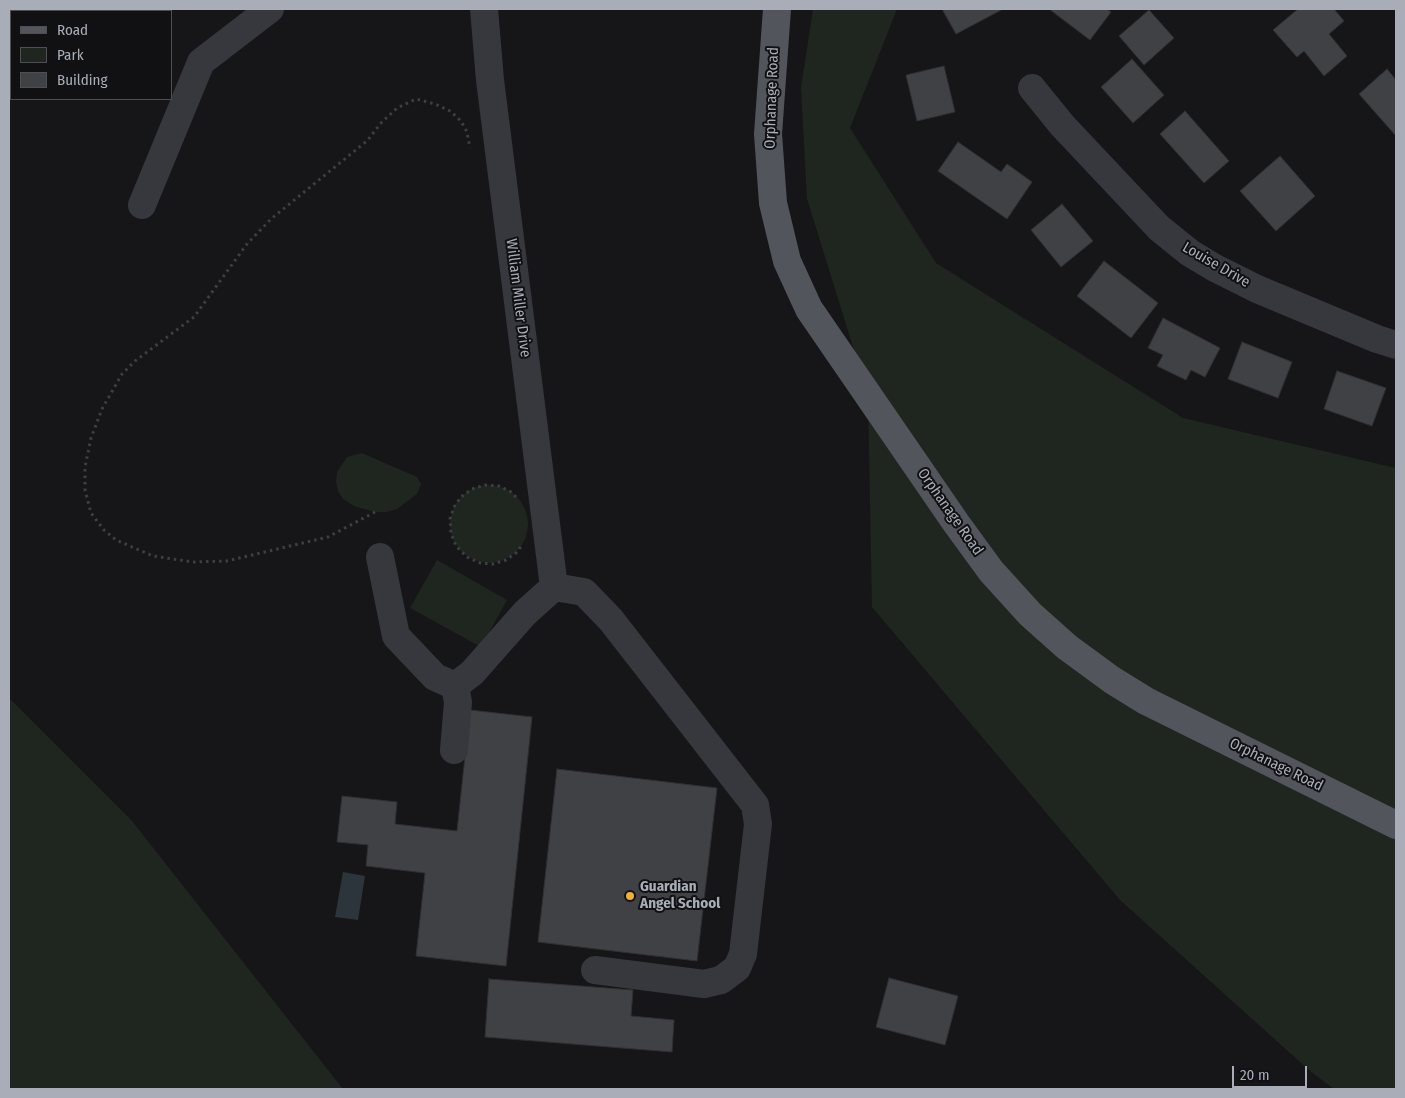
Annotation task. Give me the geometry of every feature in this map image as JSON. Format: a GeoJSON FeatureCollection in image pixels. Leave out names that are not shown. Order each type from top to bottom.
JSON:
{"type":"FeatureCollection","features":[{"type":"Feature","properties":{"kind":"main road","name":"Orphanage Road"},"geometry":{"type":"LineString","coordinates":[[777,9],[768,134],[773,202],[787,261],[809,309],[985,563],[1030,614],[1067,647],[1112,680],[1146,700],[1396,825]]}},
{"type":"Feature","properties":{"kind":"street"},"geometry":{"type":"LineString","coordinates":[[142,205],[201,62],[270,9]]}},
{"type":"Feature","properties":{"kind":"street","name":"William Miller Drive"},"geometry":{"type":"LineString","coordinates":[[484,9],[490,80],[554,587]]}},
{"type":"Feature","properties":{"kind":"street","name":"Louise Drive"},"geometry":{"type":"LineString","coordinates":[[1032,88],[1062,125],[1159,228],[1190,253],[1257,289],[1377,339],[1396,345]]}},
{"type":"Feature","properties":{"kind":"street"},"geometry":{"type":"LineString","coordinates":[[380,557],[396,636],[435,677],[455,686]]}},
{"type":"Feature","properties":{"kind":"street"},"geometry":{"type":"LineString","coordinates":[[455,686],[472,673],[525,613],[554,587],[584,592],[611,620],[755,805],[758,824],[743,954],[736,968],[721,980],[704,984],[594,970]]}},
{"type":"Feature","properties":{"kind":"street"},"geometry":{"type":"LineString","coordinates":[[454,750],[458,702],[455,686]]}},
{"type":"Feature","properties":{"kind":"path"},"geometry":{"type":"LineString","coordinates":[[375,512],[328,537],[227,561],[193,562],[153,556],[116,540],[104,530],[91,513],[85,490],[84,467],[91,438],[102,409],[122,374],[135,361],[194,317],[213,294],[248,244],[271,219],[368,140],[380,124],[398,108],[416,99],[435,104],[450,111],[461,121],[467,132],[471,155]]}},
{"type":"Feature","properties":{"kind":"path"},"geometry":{"type":"LineString","coordinates":[[522,503],[511,492],[499,486],[485,485],[472,489],[461,497],[454,507],[450,520],[451,533],[456,546],[467,557],[480,563],[493,564],[506,560],[516,553],[524,542]]}},
{"type":"Feature","properties":{"kind":"green space"},"geometry":{"type":"Polygon","coordinates":[[[813,9],[897,9],[850,128],[936,263],[1183,418],[1396,468],[1396,1089],[1334,1089],[1310,1071],[1120,900],[872,607],[868,395],[807,199],[801,88],[813,9]]]}},
{"type":"Feature","properties":{"kind":"green space"},"geometry":{"type":"Polygon","coordinates":[[[362,453],[417,477],[421,484],[417,494],[397,509],[386,512],[375,512],[354,506],[343,499],[338,491],[336,482],[337,472],[347,457],[362,453]]]}},
{"type":"Feature","properties":{"kind":"green space"},"geometry":{"type":"Polygon","coordinates":[[[489,485],[504,488],[517,496],[525,509],[528,524],[525,539],[517,552],[504,560],[489,563],[474,560],[461,552],[453,539],[450,524],[453,509],[461,496],[474,488],[489,485]]]}},
{"type":"Feature","properties":{"kind":"green space"},"geometry":{"type":"Polygon","coordinates":[[[437,560],[507,600],[481,647],[410,608],[437,560]]]}},
{"type":"Feature","properties":{"kind":"green space"},"geometry":{"type":"Polygon","coordinates":[[[9,698],[132,821],[343,1089],[9,1089],[9,698]]]}},
{"type":"Feature","properties":{"kind":"shaded area"},"geometry":{"type":"Polygon","coordinates":[[[343,872],[365,876],[358,920],[335,917],[343,872]]]}},
{"type":"Feature","properties":{"kind":"building"},"geometry":{"type":"Polygon","coordinates":[[[942,9],[1003,9],[956,34],[942,9]]]}},
{"type":"Feature","properties":{"kind":"building"},"geometry":{"type":"Polygon","coordinates":[[[1049,9],[1107,9],[1111,12],[1090,40],[1049,9]]]}},
{"type":"Feature","properties":{"kind":"building"},"geometry":{"type":"Polygon","coordinates":[[[1298,9],[1334,9],[1344,21],[1329,34],[1347,56],[1324,76],[1304,51],[1297,57],[1273,30],[1298,9]]]}},
{"type":"Feature","properties":{"kind":"building"},"geometry":{"type":"Polygon","coordinates":[[[1149,10],[1174,38],[1144,65],[1119,36],[1149,10]]]}},
{"type":"Feature","properties":{"kind":"building"},"geometry":{"type":"Polygon","coordinates":[[[1132,59],[1164,95],[1133,123],[1101,87],[1132,59]]]}},
{"type":"Feature","properties":{"kind":"building"},"geometry":{"type":"Polygon","coordinates":[[[944,66],[955,112],[917,121],[906,75],[944,66]]]}},
{"type":"Feature","properties":{"kind":"building"},"geometry":{"type":"Polygon","coordinates":[[[1387,69],[1396,80],[1396,136],[1359,94],[1387,69]]]}},
{"type":"Feature","properties":{"kind":"building"},"geometry":{"type":"Polygon","coordinates":[[[1185,111],[1229,161],[1204,183],[1160,134],[1185,111]]]}},
{"type":"Feature","properties":{"kind":"building"},"geometry":{"type":"Polygon","coordinates":[[[958,142],[1001,172],[1007,164],[1032,182],[1007,219],[938,171],[958,142]]]}},
{"type":"Feature","properties":{"kind":"building"},"geometry":{"type":"Polygon","coordinates":[[[1280,156],[1315,196],[1276,231],[1240,191],[1280,156]]]}},
{"type":"Feature","properties":{"kind":"building"},"geometry":{"type":"Polygon","coordinates":[[[1062,204],[1093,241],[1061,267],[1031,230],[1062,204]]]}},
{"type":"Feature","properties":{"kind":"building"},"geometry":{"type":"Polygon","coordinates":[[[1104,261],[1158,303],[1131,338],[1077,296],[1104,261]]]}},
{"type":"Feature","properties":{"kind":"building"},"geometry":{"type":"Polygon","coordinates":[[[1163,318],[1220,348],[1205,377],[1191,370],[1186,380],[1157,366],[1163,355],[1148,348],[1163,318]]]}},
{"type":"Feature","properties":{"kind":"building"},"geometry":{"type":"Polygon","coordinates":[[[1242,342],[1292,362],[1278,398],[1228,379],[1242,342]]]}},
{"type":"Feature","properties":{"kind":"building"},"geometry":{"type":"Polygon","coordinates":[[[1337,371],[1386,388],[1372,426],[1324,409],[1337,371]]]}},
{"type":"Feature","properties":{"kind":"building"},"geometry":{"type":"Polygon","coordinates":[[[470,710],[532,717],[506,966],[416,956],[425,873],[366,866],[368,845],[337,842],[342,796],[397,802],[395,824],[457,831],[470,710]]]}},
{"type":"Feature","properties":{"kind":"building"},"geometry":{"type":"Polygon","coordinates":[[[557,769],[717,788],[697,961],[538,942],[557,769]]]}},
{"type":"Feature","properties":{"kind":"building"},"geometry":{"type":"Polygon","coordinates":[[[889,978],[958,996],[945,1045],[876,1027],[889,978]]]}},
{"type":"Feature","properties":{"kind":"building"},"geometry":{"type":"Polygon","coordinates":[[[489,979],[633,990],[631,1016],[674,1020],[672,1052],[485,1037],[489,979]]]}},
{"type":"Feature","properties":{"kind":"place","name":"Guardian Angel School"},"geometry":{"type":"Point","coordinates":[630,896]}}]}
